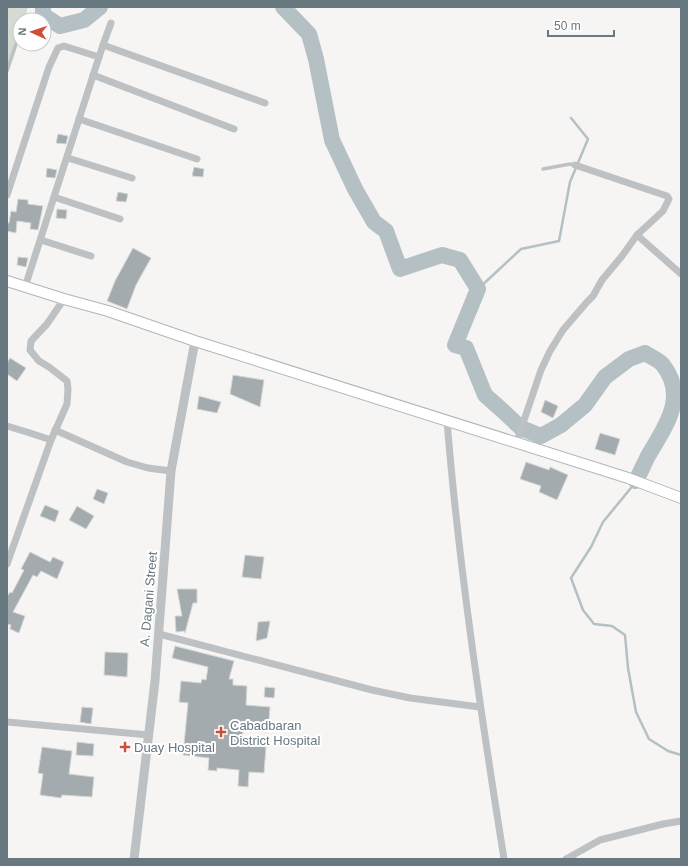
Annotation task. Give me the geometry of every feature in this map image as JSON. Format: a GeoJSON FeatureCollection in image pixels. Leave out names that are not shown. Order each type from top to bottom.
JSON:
{"type":"FeatureCollection","features":[{"type":"Feature","properties":{"kind":"main road"},"geometry":{"type":"LineString","coordinates":[[7,281],[108,311],[195,341],[447,421],[517,441],[628,478],[681,498]]}},
{"type":"Feature","properties":{"kind":"street"},"geometry":{"type":"LineString","coordinates":[[25,287],[111,23]]}},
{"type":"Feature","properties":{"kind":"street"},"geometry":{"type":"LineString","coordinates":[[103,45],[265,103]]}},
{"type":"Feature","properties":{"kind":"street"},"geometry":{"type":"LineString","coordinates":[[7,195],[49,67],[58,48],[64,46],[99,57]]}},
{"type":"Feature","properties":{"kind":"street"},"geometry":{"type":"LineString","coordinates":[[94,76],[234,129]]}},
{"type":"Feature","properties":{"kind":"street"},"geometry":{"type":"LineString","coordinates":[[79,119],[198,159]]}},
{"type":"Feature","properties":{"kind":"street"},"geometry":{"type":"LineString","coordinates":[[68,158],[132,178]]}},
{"type":"Feature","properties":{"kind":"street"},"geometry":{"type":"LineString","coordinates":[[517,441],[541,370],[562,330],[593,296],[602,280],[637,235],[663,211],[669,198],[664,195],[575,166]]}},
{"type":"Feature","properties":{"kind":"street"},"geometry":{"type":"LineString","coordinates":[[54,197],[120,219]]}},
{"type":"Feature","properties":{"kind":"street"},"geometry":{"type":"LineString","coordinates":[[637,235],[681,274]]}},
{"type":"Feature","properties":{"kind":"street"},"geometry":{"type":"LineString","coordinates":[[41,240],[91,256]]}},
{"type":"Feature","properties":{"kind":"street"},"geometry":{"type":"LineString","coordinates":[[7,564],[51,440],[67,404],[67,382],[49,366],[39,361],[30,350],[31,341],[47,324],[64,299]]}},
{"type":"Feature","properties":{"kind":"street","name":"A. Dagani Street"},"geometry":{"type":"LineString","coordinates":[[134,859],[149,735],[159,634],[172,471],[195,341]]}},
{"type":"Feature","properties":{"kind":"street"},"geometry":{"type":"LineString","coordinates":[[447,421],[453,500],[480,707],[504,859]]}},
{"type":"Feature","properties":{"kind":"street"},"geometry":{"type":"LineString","coordinates":[[7,426],[30,432],[51,440]]}},
{"type":"Feature","properties":{"kind":"street"},"geometry":{"type":"LineString","coordinates":[[55,430],[127,462],[148,468],[172,471]]}},
{"type":"Feature","properties":{"kind":"street"},"geometry":{"type":"LineString","coordinates":[[159,634],[372,690],[410,698],[480,707]]}},
{"type":"Feature","properties":{"kind":"street"},"geometry":{"type":"LineString","coordinates":[[7,722],[149,735]]}},
{"type":"Feature","properties":{"kind":"street"},"geometry":{"type":"LineString","coordinates":[[566,859],[600,840],[681,821]]}},
{"type":"Feature","properties":{"kind":"lane"},"geometry":{"type":"LineString","coordinates":[[7,70],[13,52]]}},
{"type":"Feature","properties":{"kind":"lane"},"geometry":{"type":"LineString","coordinates":[[543,169],[570,164],[575,166]]}},
{"type":"Feature","properties":{"kind":"shaded area"},"geometry":{"type":"Polygon","coordinates":[[[7,7],[28,7],[26,12],[12,12],[12,52],[13,52],[7,71],[7,7]]]}},
{"type":"Feature","properties":{"kind":"building"},"geometry":{"type":"Polygon","coordinates":[[[58,134],[68,136],[66,144],[56,143],[58,134]]]}},
{"type":"Feature","properties":{"kind":"building"},"geometry":{"type":"Polygon","coordinates":[[[194,167],[204,169],[203,177],[192,176],[194,167]]]}},
{"type":"Feature","properties":{"kind":"building"},"geometry":{"type":"Polygon","coordinates":[[[47,168],[57,170],[55,178],[46,177],[47,168]]]}},
{"type":"Feature","properties":{"kind":"building"},"geometry":{"type":"Polygon","coordinates":[[[118,192],[128,194],[126,202],[116,201],[118,192]]]}},
{"type":"Feature","properties":{"kind":"building"},"geometry":{"type":"Polygon","coordinates":[[[18,199],[28,200],[28,204],[43,206],[38,230],[30,229],[31,223],[17,221],[16,233],[7,231],[7,223],[9,223],[11,211],[16,212],[18,199]]]}},
{"type":"Feature","properties":{"kind":"building"},"geometry":{"type":"Polygon","coordinates":[[[57,209],[67,210],[66,219],[56,218],[57,209]]]}},
{"type":"Feature","properties":{"kind":"building"},"geometry":{"type":"Polygon","coordinates":[[[133,248],[151,258],[136,285],[127,309],[107,301],[115,281],[133,248]]]}},
{"type":"Feature","properties":{"kind":"building"},"geometry":{"type":"Polygon","coordinates":[[[18,257],[28,258],[26,267],[17,265],[18,257]]]}},
{"type":"Feature","properties":{"kind":"building"},"geometry":{"type":"Polygon","coordinates":[[[10,358],[26,368],[17,381],[7,374],[7,363],[10,358]]]}},
{"type":"Feature","properties":{"kind":"building"},"geometry":{"type":"Polygon","coordinates":[[[233,375],[264,380],[260,407],[230,394],[233,375]]]}},
{"type":"Feature","properties":{"kind":"building"},"geometry":{"type":"Polygon","coordinates":[[[199,396],[221,402],[217,413],[197,409],[199,396]]]}},
{"type":"Feature","properties":{"kind":"building"},"geometry":{"type":"Polygon","coordinates":[[[545,400],[558,406],[553,418],[541,412],[545,400]]]}},
{"type":"Feature","properties":{"kind":"building"},"geometry":{"type":"Polygon","coordinates":[[[600,433],[620,439],[615,455],[595,449],[600,433]]]}},
{"type":"Feature","properties":{"kind":"building"},"geometry":{"type":"Polygon","coordinates":[[[526,462],[549,470],[550,467],[568,475],[557,500],[539,492],[541,486],[520,479],[526,462]]]}},
{"type":"Feature","properties":{"kind":"building"},"geometry":{"type":"Polygon","coordinates":[[[97,489],[108,493],[104,504],[93,499],[97,489]]]}},
{"type":"Feature","properties":{"kind":"building"},"geometry":{"type":"Polygon","coordinates":[[[45,505],[59,511],[55,522],[40,516],[45,505]]]}},
{"type":"Feature","properties":{"kind":"building"},"geometry":{"type":"Polygon","coordinates":[[[77,506],[94,516],[86,529],[69,520],[77,506]]]}},
{"type":"Feature","properties":{"kind":"building"},"geometry":{"type":"Polygon","coordinates":[[[30,552],[50,562],[53,557],[64,562],[57,579],[41,571],[37,577],[33,575],[13,612],[25,616],[19,633],[10,629],[11,625],[7,624],[7,597],[10,592],[12,593],[24,570],[21,569],[30,552]]]}},
{"type":"Feature","properties":{"kind":"building"},"geometry":{"type":"Polygon","coordinates":[[[245,555],[264,557],[261,579],[242,577],[245,555]]]}},
{"type":"Feature","properties":{"kind":"building"},"geometry":{"type":"Polygon","coordinates":[[[177,589],[197,589],[197,603],[193,603],[185,633],[184,631],[176,632],[175,616],[182,616],[177,589]]]}},
{"type":"Feature","properties":{"kind":"building"},"geometry":{"type":"Polygon","coordinates":[[[270,621],[267,638],[256,641],[258,622],[270,621]]]}},
{"type":"Feature","properties":{"kind":"building"},"geometry":{"type":"Polygon","coordinates":[[[175,646],[234,661],[229,679],[233,679],[233,685],[247,686],[246,705],[270,707],[268,732],[243,730],[242,745],[266,747],[264,773],[249,772],[248,787],[238,786],[239,770],[217,768],[217,771],[208,770],[209,758],[183,755],[188,703],[179,702],[181,681],[201,683],[202,679],[206,680],[208,667],[172,658],[175,646]]]}},
{"type":"Feature","properties":{"kind":"building"},"geometry":{"type":"Polygon","coordinates":[[[105,652],[128,653],[127,677],[104,675],[105,652]]]}},
{"type":"Feature","properties":{"kind":"building"},"geometry":{"type":"Polygon","coordinates":[[[265,687],[275,688],[274,698],[264,697],[265,687]]]}},
{"type":"Feature","properties":{"kind":"building"},"geometry":{"type":"Polygon","coordinates":[[[82,707],[93,708],[91,724],[80,722],[82,707]]]}},
{"type":"Feature","properties":{"kind":"building"},"geometry":{"type":"Polygon","coordinates":[[[77,742],[94,744],[93,756],[76,755],[77,742]]]}},
{"type":"Feature","properties":{"kind":"building"},"geometry":{"type":"Polygon","coordinates":[[[42,747],[72,751],[69,774],[94,777],[92,797],[62,795],[61,798],[40,795],[43,774],[38,773],[42,747]]]}},
{"type":"Feature","properties":{"kind":"waterway"},"geometry":{"type":"LineString","coordinates":[[43,7],[43,15],[60,26],[84,20],[100,7]]}},
{"type":"Feature","properties":{"kind":"waterway"},"geometry":{"type":"LineString","coordinates":[[283,7],[309,34],[316,59],[332,140],[355,189],[374,222],[386,231],[400,269],[442,255],[460,260],[478,289],[455,345],[466,348],[485,395],[521,428],[541,436],[561,425],[585,405],[605,377],[629,359],[645,353],[663,365],[670,377],[674,389],[674,400],[667,423],[648,456],[636,481]]}},
{"type":"Feature","properties":{"kind":"waterway"},"geometry":{"type":"LineString","coordinates":[[478,289],[521,249],[559,241],[570,182],[588,139],[571,118]]}},
{"type":"Feature","properties":{"kind":"waterway"},"geometry":{"type":"LineString","coordinates":[[635,483],[603,522],[591,547],[571,578],[583,610],[594,624],[612,626],[625,635],[628,668],[636,712],[649,739],[668,751],[681,755]]}},
{"type":"Feature","properties":{"kind":"place","name":"Cabadbaran District Hospital"},"geometry":{"type":"Point","coordinates":[221,732]}},
{"type":"Feature","properties":{"kind":"place","name":"Duay Hospital"},"geometry":{"type":"Point","coordinates":[125,747]}}]}
